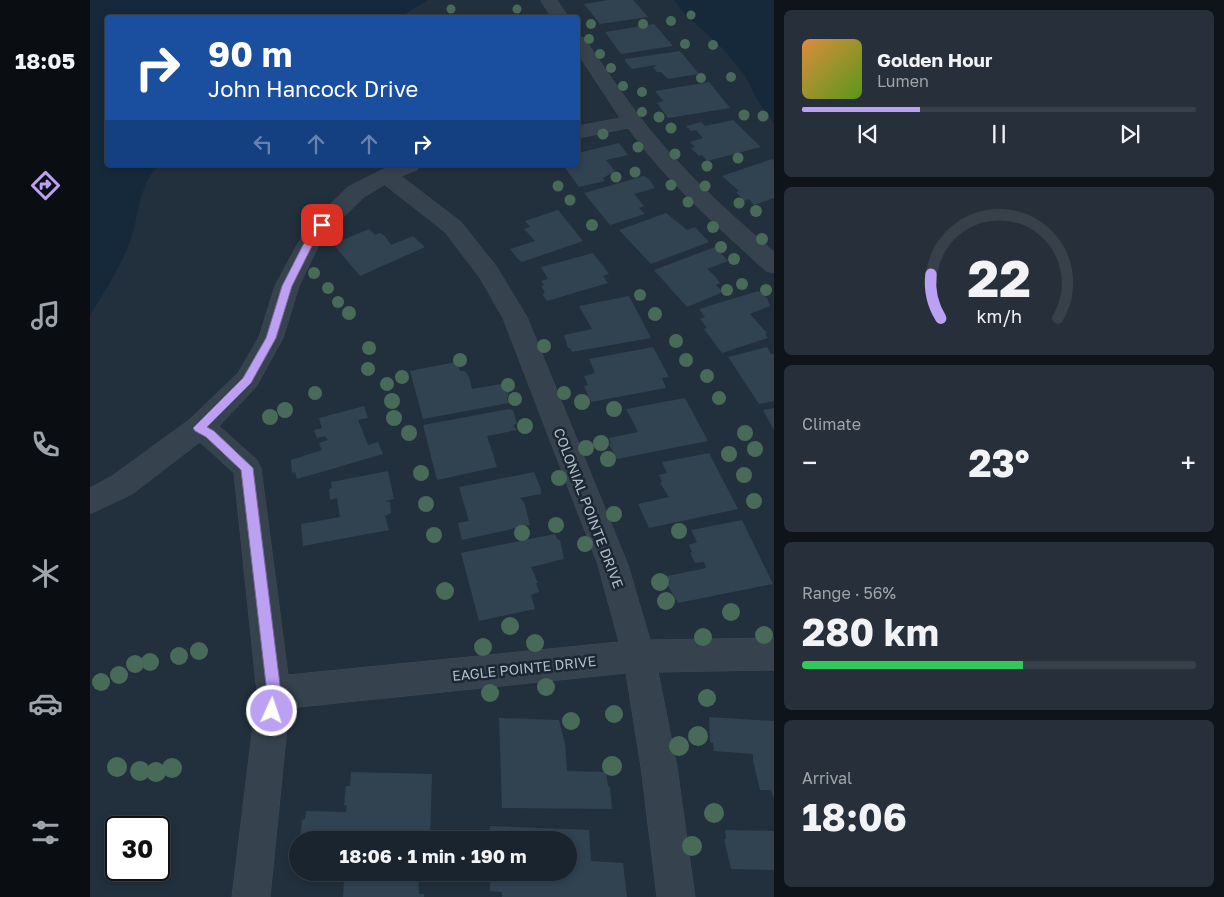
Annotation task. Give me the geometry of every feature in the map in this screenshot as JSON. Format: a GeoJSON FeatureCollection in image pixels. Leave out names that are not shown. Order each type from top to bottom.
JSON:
{"type":"FeatureCollection","features":[{"type":"Feature","properties":{"kind":"street"},"geometry":{"type":"LineString","coordinates":[[549,0],[559,15]]}},
{"type":"Feature","properties":{"kind":"street"},"geometry":{"type":"LineString","coordinates":[[580,45],[633,121],[665,161],[716,213],[774,265]]}},
{"type":"Feature","properties":{"kind":"street"},"geometry":{"type":"LineString","coordinates":[[580,132],[633,121]]}},
{"type":"Feature","properties":{"kind":"street"},"geometry":{"type":"LineString","coordinates":[[90,502],[122,485],[199,428],[247,380],[271,338],[287,286],[308,245],[322,225],[356,192],[398,170]]}},
{"type":"Feature","properties":{"kind":"street","name":"COLONIAL POINTE DRIVE"},"geometry":{"type":"LineString","coordinates":[[398,170],[453,227],[488,272],[515,317],[613,564],[639,656],[659,766],[676,897]]}},
{"type":"Feature","properties":{"kind":"street"},"geometry":{"type":"LineString","coordinates":[[199,428],[210,434],[247,468],[274,693],[250,897]]}},
{"type":"Feature","properties":{"kind":"street","name":"EAGLE POINTE DRIVE"},"geometry":{"type":"LineString","coordinates":[[274,693],[639,656],[774,654]]}},
{"type":"Feature","properties":{"kind":"water"},"geometry":{"type":"Polygon","coordinates":[[[90,0],[428,0],[403,15],[105,15],[105,167],[157,167],[143,192],[133,233],[125,253],[111,281],[90,315],[90,0]]]}},
{"type":"Feature","properties":{"kind":"water"},"geometry":{"type":"Polygon","coordinates":[[[674,0],[774,0],[774,123],[758,101],[744,74],[722,48],[682,11],[674,0]]]}},
{"type":"Feature","properties":{"kind":"building"},"geometry":{"type":"Polygon","coordinates":[[[608,0],[633,0],[648,17],[600,24],[584,4],[608,0]]]}},
{"type":"Feature","properties":{"kind":"building"},"geometry":{"type":"Polygon","coordinates":[[[654,24],[673,46],[621,54],[605,32],[654,24]]]}},
{"type":"Feature","properties":{"kind":"building"},"geometry":{"type":"Polygon","coordinates":[[[680,51],[699,74],[668,79],[661,72],[657,72],[653,67],[655,65],[632,69],[625,61],[625,59],[680,51]]]}},
{"type":"Feature","properties":{"kind":"building"},"geometry":{"type":"Polygon","coordinates":[[[709,82],[730,108],[668,118],[657,103],[663,101],[655,91],[709,82]]]}},
{"type":"Feature","properties":{"kind":"building"},"geometry":{"type":"Polygon","coordinates":[[[733,120],[761,147],[707,161],[702,155],[699,156],[691,148],[695,147],[690,142],[703,138],[696,130],[691,131],[686,126],[701,122],[705,126],[733,120]]]}},
{"type":"Feature","properties":{"kind":"building"},"geometry":{"type":"Polygon","coordinates":[[[619,143],[628,155],[606,160],[615,171],[603,178],[605,181],[579,187],[564,167],[580,167],[580,153],[619,143]]]}},
{"type":"Feature","properties":{"kind":"building"},"geometry":{"type":"Polygon","coordinates":[[[772,159],[774,161],[774,198],[754,205],[749,199],[744,201],[736,192],[739,191],[722,176],[772,159]]]}},
{"type":"Feature","properties":{"kind":"building"},"geometry":{"type":"Polygon","coordinates":[[[644,176],[649,179],[655,188],[634,194],[644,206],[639,208],[645,214],[610,225],[584,193],[644,176]]]}},
{"type":"Feature","properties":{"kind":"building"},"geometry":{"type":"Polygon","coordinates":[[[558,210],[583,241],[522,262],[510,249],[535,241],[524,229],[530,227],[525,221],[558,210]]]}},
{"type":"Feature","properties":{"kind":"building"},"geometry":{"type":"Polygon","coordinates":[[[666,213],[687,230],[695,227],[709,242],[651,264],[619,230],[666,213]]]}},
{"type":"Feature","properties":{"kind":"building"},"geometry":{"type":"Polygon","coordinates":[[[369,229],[375,235],[380,233],[385,236],[391,245],[413,236],[425,247],[360,276],[333,244],[369,229]]]}},
{"type":"Feature","properties":{"kind":"building"},"geometry":{"type":"Polygon","coordinates":[[[715,247],[728,261],[707,269],[717,278],[720,283],[716,285],[723,292],[687,307],[654,270],[715,247]]]}},
{"type":"Feature","properties":{"kind":"building"},"geometry":{"type":"Polygon","coordinates":[[[593,253],[609,274],[603,276],[608,283],[547,301],[542,294],[545,293],[541,286],[544,285],[541,281],[548,279],[541,267],[593,253]]]}},
{"type":"Feature","properties":{"kind":"building"},"geometry":{"type":"Polygon","coordinates":[[[758,291],[767,298],[770,306],[750,314],[767,333],[765,334],[768,338],[722,353],[704,329],[707,328],[700,319],[705,317],[699,309],[758,291]]]}},
{"type":"Feature","properties":{"kind":"building"},"geometry":{"type":"Polygon","coordinates":[[[629,296],[651,338],[572,352],[568,348],[564,335],[592,329],[579,306],[629,296]]]}},
{"type":"Feature","properties":{"kind":"building"},"geometry":{"type":"Polygon","coordinates":[[[653,347],[669,377],[662,378],[666,388],[591,402],[584,386],[588,385],[584,376],[595,373],[589,359],[653,347]]]}},
{"type":"Feature","properties":{"kind":"building"},"geometry":{"type":"Polygon","coordinates":[[[767,347],[771,354],[774,354],[774,401],[759,404],[728,357],[767,347]]]}},
{"type":"Feature","properties":{"kind":"building"},"geometry":{"type":"Polygon","coordinates":[[[456,362],[460,371],[465,371],[469,377],[472,389],[501,384],[503,389],[509,392],[507,398],[509,403],[423,419],[410,371],[456,362]]]}},
{"type":"Feature","properties":{"kind":"building"},"geometry":{"type":"Polygon","coordinates":[[[685,398],[708,441],[617,459],[609,444],[611,443],[609,438],[638,432],[626,409],[685,398]]]}},
{"type":"Feature","properties":{"kind":"building"},"geometry":{"type":"Polygon","coordinates":[[[364,406],[368,418],[358,420],[368,445],[378,442],[383,454],[297,479],[295,472],[292,473],[291,460],[322,450],[319,443],[328,440],[325,436],[317,438],[314,430],[322,428],[319,418],[364,406]]]}},
{"type":"Feature","properties":{"kind":"building"},"geometry":{"type":"Polygon","coordinates":[[[774,408],[774,430],[763,410],[774,408]]]}},
{"type":"Feature","properties":{"kind":"building"},"geometry":{"type":"Polygon","coordinates":[[[509,409],[513,410],[517,424],[513,425],[517,430],[487,436],[497,467],[437,480],[423,425],[509,409]]]}},
{"type":"Feature","properties":{"kind":"building"},"geometry":{"type":"Polygon","coordinates":[[[709,453],[738,509],[649,528],[638,504],[669,497],[660,483],[662,482],[659,475],[667,473],[662,462],[709,453]]]}},
{"type":"Feature","properties":{"kind":"building"},"geometry":{"type":"Polygon","coordinates":[[[388,471],[394,499],[385,501],[390,502],[391,513],[385,516],[389,530],[303,546],[301,524],[340,517],[337,498],[330,500],[329,489],[332,488],[331,482],[388,471]]]}},
{"type":"Feature","properties":{"kind":"building"},"geometry":{"type":"Polygon","coordinates":[[[534,472],[541,489],[541,494],[520,498],[524,502],[530,525],[462,540],[458,523],[469,521],[459,487],[534,472]]]}},
{"type":"Feature","properties":{"kind":"building"},"geometry":{"type":"Polygon","coordinates":[[[742,520],[773,584],[678,603],[667,584],[670,583],[667,576],[706,568],[704,562],[695,563],[690,553],[692,552],[689,545],[697,542],[691,530],[742,520]]]}},
{"type":"Feature","properties":{"kind":"building"},"geometry":{"type":"Polygon","coordinates":[[[555,534],[558,540],[560,540],[564,559],[531,567],[538,583],[536,583],[539,592],[531,595],[535,609],[479,621],[461,553],[555,534]]]}},
{"type":"Feature","properties":{"kind":"building"},"geometry":{"type":"Polygon","coordinates":[[[709,717],[774,721],[774,799],[771,790],[760,790],[753,754],[714,751],[713,743],[710,742],[709,717]]]}},
{"type":"Feature","properties":{"kind":"building"},"geometry":{"type":"Polygon","coordinates":[[[499,718],[559,720],[565,744],[567,771],[606,772],[608,786],[610,787],[612,809],[502,808],[499,718]]]}},
{"type":"Feature","properties":{"kind":"building"},"geometry":{"type":"Polygon","coordinates":[[[351,772],[432,774],[430,831],[301,831],[302,820],[305,819],[306,811],[346,812],[347,806],[344,805],[346,786],[350,786],[351,772]]]}},
{"type":"Feature","properties":{"kind":"building"},"geometry":{"type":"Polygon","coordinates":[[[490,826],[589,830],[591,861],[623,863],[627,897],[502,897],[502,892],[490,891],[490,881],[577,881],[577,831],[490,831],[490,826]]]}},
{"type":"Feature","properties":{"kind":"building"},"geometry":{"type":"Polygon","coordinates":[[[725,830],[774,831],[774,870],[731,869],[724,839],[726,839],[725,830]]]}},
{"type":"Feature","properties":{"kind":"building"},"geometry":{"type":"Polygon","coordinates":[[[344,881],[418,881],[419,894],[424,894],[424,897],[343,897],[344,881]]]}},
{"type":"Feature","properties":{"kind":"route"},"geometry":{"type":"LineString","coordinates":[[272,711],[274,693],[247,468],[210,434],[199,428],[247,380],[271,338],[287,286],[308,245],[322,225]]}}]}
